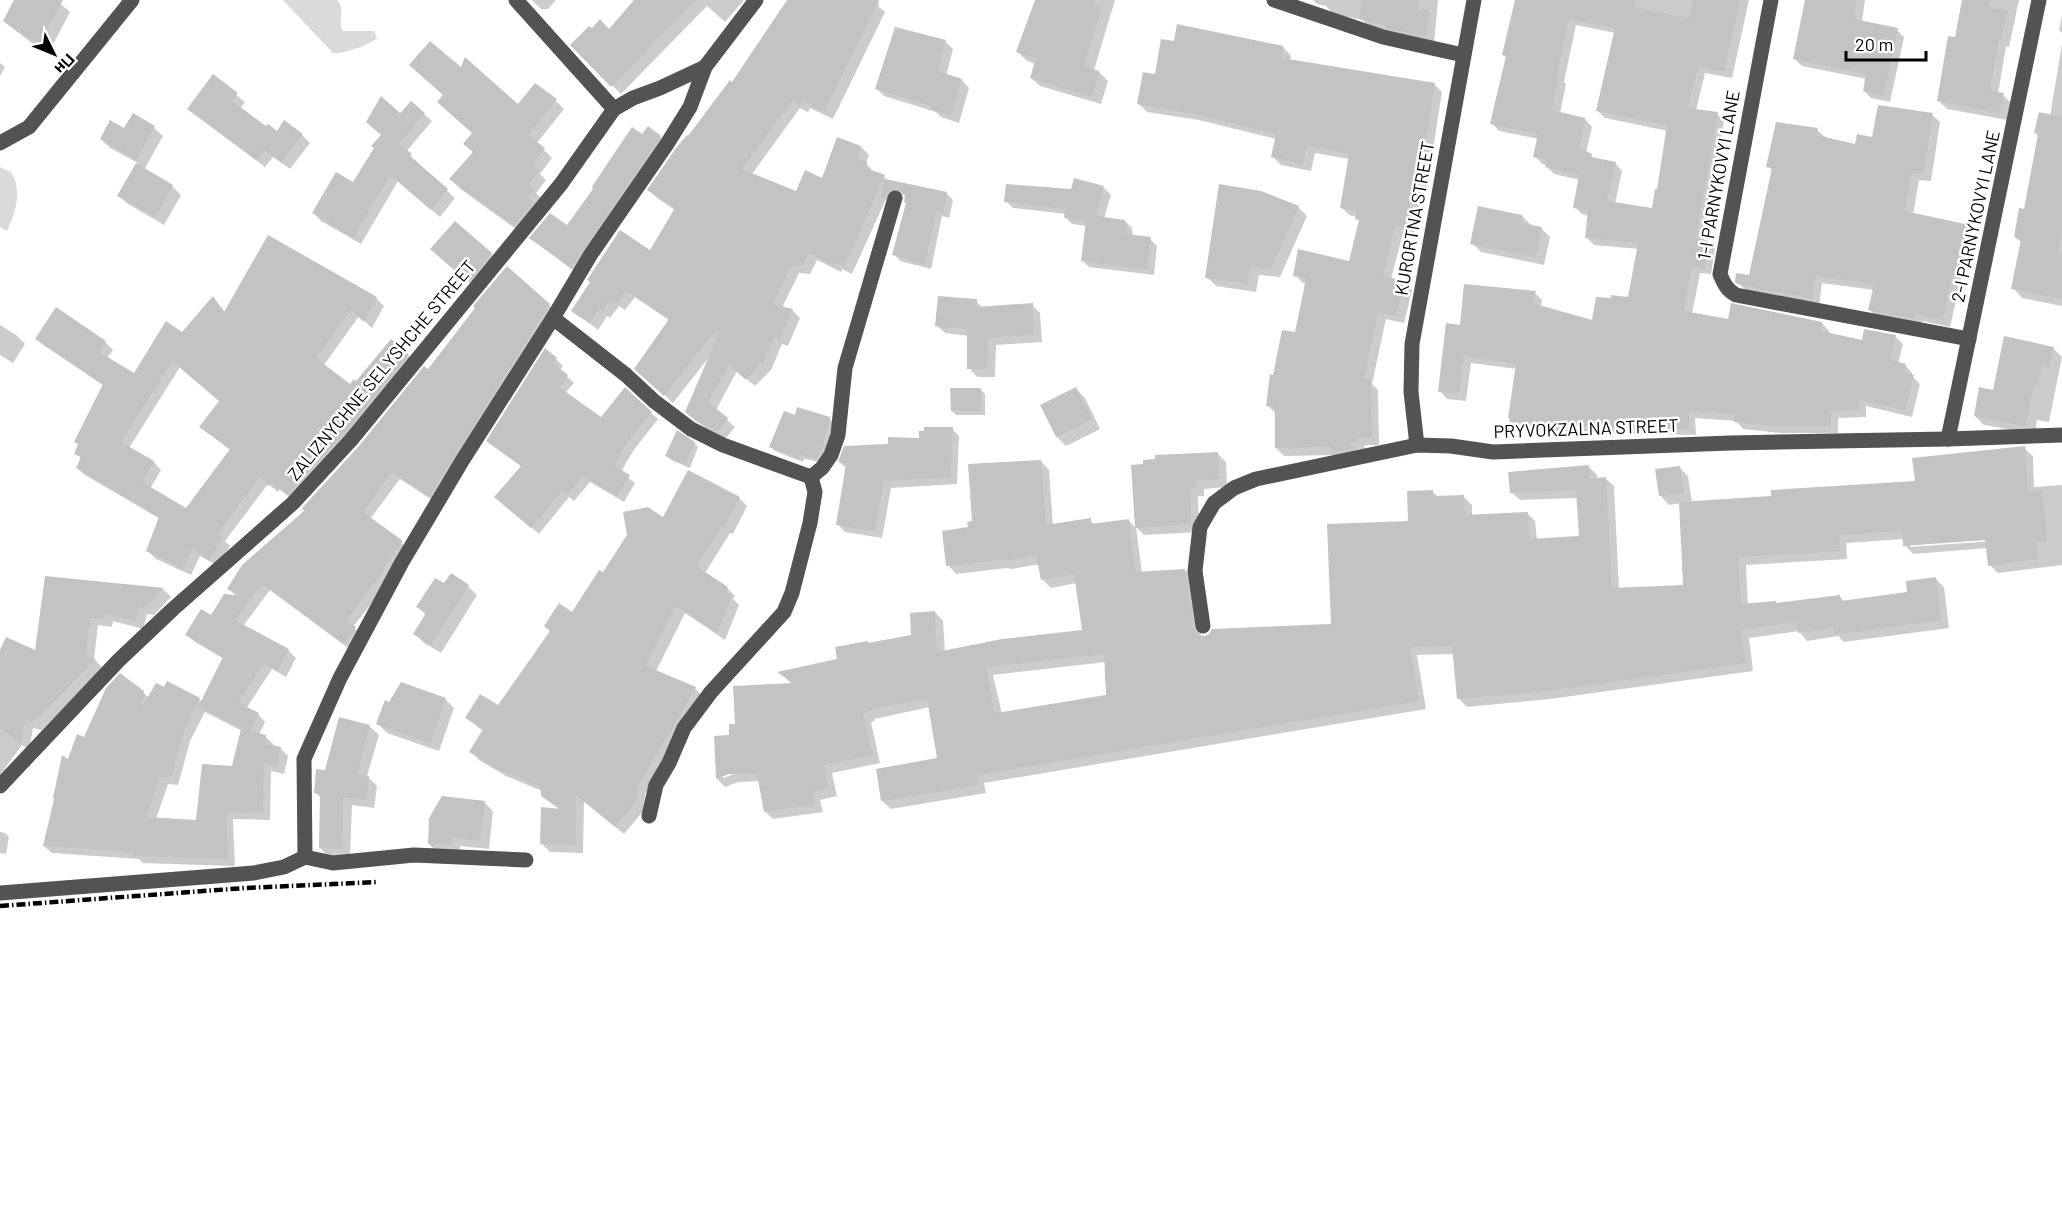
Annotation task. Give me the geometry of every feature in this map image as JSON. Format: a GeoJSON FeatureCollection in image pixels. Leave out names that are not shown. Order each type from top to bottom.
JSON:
{"type":"FeatureCollection","features":[{"type":"Feature","properties":{"kind":"street"},"geometry":{"type":"LineString","coordinates":[[0,143],[29,127],[132,0]]}},
{"type":"Feature","properties":{"kind":"street"},"geometry":{"type":"LineString","coordinates":[[516,0],[614,109]]}},
{"type":"Feature","properties":{"kind":"street"},"geometry":{"type":"LineString","coordinates":[[305,856],[304,759],[340,678],[408,552],[462,461],[591,254],[690,106],[705,67],[756,0]]}},
{"type":"Feature","properties":{"kind":"street"},"geometry":{"type":"LineString","coordinates":[[1274,0],[1383,37],[1463,55]]}},
{"type":"Feature","properties":{"kind":"street","name":"KURORTNA STREET"},"geometry":{"type":"LineString","coordinates":[[1418,445],[1411,392],[1412,344],[1473,0]]}},
{"type":"Feature","properties":{"kind":"street","name":"1-I PARNYKOVYI LANE"},"geometry":{"type":"LineString","coordinates":[[1772,0],[1720,274],[1725,285],[1736,295],[1969,339]]}},
{"type":"Feature","properties":{"kind":"street","name":"2-I PARNYKOVYI LANE"},"geometry":{"type":"LineString","coordinates":[[1948,439],[2038,0]]}},
{"type":"Feature","properties":{"kind":"street","name":"ZALIZNYCHNE SELYSHCHE STREET"},"geometry":{"type":"LineString","coordinates":[[0,786],[119,660],[293,503],[351,440],[561,184],[614,109],[633,98],[705,67]]}},
{"type":"Feature","properties":{"kind":"street"},"geometry":{"type":"LineString","coordinates":[[811,477],[822,468],[831,455],[838,435],[845,368],[895,198]]}},
{"type":"Feature","properties":{"kind":"street"},"geometry":{"type":"LineString","coordinates":[[553,318],[691,429],[723,445],[811,477]]}},
{"type":"Feature","properties":{"kind":"street","name":"PRYVOKZALNA STREET"},"geometry":{"type":"LineString","coordinates":[[1203,626],[1196,571],[1200,527],[1214,503],[1234,488],[1256,479],[1418,445],[1452,446],[1493,452],[1730,443],[2062,435]]}},
{"type":"Feature","properties":{"kind":"street"},"geometry":{"type":"LineString","coordinates":[[649,816],[656,785],[669,763],[684,728],[711,692],[784,612],[792,593],[810,523],[815,492],[811,477]]}},
{"type":"Feature","properties":{"kind":"street"},"geometry":{"type":"LineString","coordinates":[[0,893],[254,873],[284,867],[305,856],[333,863],[414,855],[526,860]]}},
{"type":"Feature","properties":{"kind":"shaded area"},"geometry":{"type":"Polygon","coordinates":[[[283,0],[337,0],[341,8],[343,31],[374,31],[377,38],[356,48],[333,53],[283,0]]]}},
{"type":"Feature","properties":{"kind":"shaded area"},"geometry":{"type":"Polygon","coordinates":[[[0,167],[11,172],[17,187],[17,202],[7,231],[0,227],[0,167]]]}},
{"type":"Feature","properties":{"kind":"building"},"geometry":{"type":"Polygon","coordinates":[[[14,0],[63,0],[40,44],[3,21],[14,0]]]}},
{"type":"Feature","properties":{"kind":"building"},"geometry":{"type":"Polygon","coordinates":[[[634,0],[696,0],[611,87],[570,45],[589,26],[592,28],[600,19],[609,29],[634,0]]]}},
{"type":"Feature","properties":{"kind":"building"},"geometry":{"type":"Polygon","coordinates":[[[787,0],[879,0],[824,112],[802,101],[800,105],[792,101],[742,169],[796,191],[805,170],[822,178],[837,137],[861,146],[857,159],[867,162],[866,168],[885,175],[844,267],[834,262],[832,265],[809,253],[802,266],[791,266],[773,304],[793,309],[780,340],[774,337],[763,363],[746,380],[729,365],[708,402],[728,418],[718,431],[696,421],[685,412],[719,333],[715,331],[664,396],[634,369],[669,319],[626,291],[616,304],[610,299],[602,311],[599,309],[589,323],[571,311],[590,282],[587,280],[620,230],[650,250],[675,208],[647,190],[676,148],[688,136],[730,80],[732,82],[787,0]]]}},
{"type":"Feature","properties":{"kind":"building"},"geometry":{"type":"Polygon","coordinates":[[[1035,0],[1095,0],[1093,4],[1102,6],[1084,66],[1099,71],[1092,97],[1030,78],[1036,58],[1016,52],[1035,0]]]}},
{"type":"Feature","properties":{"kind":"building"},"geometry":{"type":"Polygon","coordinates":[[[1362,0],[1419,0],[1418,9],[1429,10],[1426,37],[1359,19],[1362,0]]]}},
{"type":"Feature","properties":{"kind":"building"},"geometry":{"type":"Polygon","coordinates":[[[1515,0],[1636,0],[1634,7],[1689,18],[1693,0],[1740,0],[1724,72],[1698,66],[1688,108],[1718,112],[1696,238],[1709,241],[1704,268],[1692,266],[1684,311],[1728,319],[1731,303],[1822,322],[1821,331],[1862,340],[1864,329],[1896,335],[1890,360],[1906,364],[1904,372],[1914,375],[1905,410],[1859,400],[1859,410],[1831,411],[1831,426],[1772,426],[1734,422],[1734,414],[1689,411],[1689,429],[1509,422],[1516,364],[1464,356],[1459,394],[1438,392],[1446,323],[1460,325],[1464,284],[1536,291],[1532,303],[1592,320],[1596,297],[1611,298],[1611,295],[1628,297],[1638,243],[1585,238],[1588,210],[1573,208],[1579,175],[1545,167],[1547,160],[1533,157],[1538,134],[1490,124],[1506,56],[1502,55],[1515,0]],[[1569,19],[1552,110],[1585,118],[1579,148],[1592,154],[1591,157],[1616,162],[1607,201],[1652,208],[1667,125],[1596,111],[1615,28],[1569,19]]]}},
{"type":"Feature","properties":{"kind":"building"},"geometry":{"type":"Polygon","coordinates":[[[1805,0],[1857,0],[1854,19],[1898,28],[1883,96],[1863,91],[1866,74],[1793,59],[1805,0]]]}},
{"type":"Feature","properties":{"kind":"building"},"geometry":{"type":"Polygon","coordinates":[[[1962,0],[1990,0],[1989,7],[2008,10],[2001,40],[1999,39],[1990,91],[2004,93],[2000,113],[1937,101],[1948,36],[1955,37],[1962,0]]]}},
{"type":"Feature","properties":{"kind":"building"},"geometry":{"type":"Polygon","coordinates":[[[1177,24],[1283,46],[1282,58],[1435,83],[1420,181],[1414,180],[1406,228],[1395,226],[1383,276],[1405,281],[1396,316],[1378,312],[1364,379],[1371,380],[1372,438],[1357,438],[1357,442],[1351,442],[1351,449],[1331,453],[1331,447],[1275,448],[1275,407],[1266,406],[1270,374],[1273,375],[1282,330],[1295,332],[1306,279],[1293,276],[1298,249],[1349,261],[1359,220],[1355,219],[1357,211],[1340,208],[1349,154],[1307,145],[1303,164],[1271,157],[1276,134],[1190,113],[1137,104],[1143,72],[1155,74],[1161,39],[1174,41],[1177,24]]]}},
{"type":"Feature","properties":{"kind":"building"},"geometry":{"type":"Polygon","coordinates":[[[895,27],[946,40],[938,71],[962,79],[951,116],[931,109],[932,106],[875,89],[895,27]]]}},
{"type":"Feature","properties":{"kind":"building"},"geometry":{"type":"Polygon","coordinates":[[[430,41],[461,67],[465,57],[518,104],[535,83],[557,99],[528,135],[545,148],[532,165],[539,171],[528,184],[535,190],[528,198],[534,202],[514,226],[449,179],[473,152],[463,144],[472,133],[437,102],[443,95],[409,65],[430,41]]]}},
{"type":"Feature","properties":{"kind":"building"},"geometry":{"type":"Polygon","coordinates":[[[213,74],[238,93],[232,101],[266,126],[268,124],[277,131],[284,120],[303,134],[281,162],[264,150],[256,160],[187,109],[213,74]]]}},
{"type":"Feature","properties":{"kind":"building"},"geometry":{"type":"Polygon","coordinates":[[[381,96],[400,113],[395,119],[411,101],[425,113],[399,144],[448,189],[431,210],[390,175],[353,238],[312,213],[336,172],[353,182],[374,148],[371,146],[381,135],[366,122],[381,96]]]}},
{"type":"Feature","properties":{"kind":"building"},"geometry":{"type":"Polygon","coordinates":[[[1878,105],[1933,113],[1923,174],[1911,173],[1905,211],[1965,224],[1955,276],[1952,275],[1943,320],[1916,314],[1915,319],[1868,310],[1874,284],[1815,276],[1812,299],[1737,284],[1735,282],[1736,273],[1749,275],[1772,168],[1766,167],[1776,122],[1818,128],[1816,135],[1855,144],[1857,134],[1872,137],[1878,105]]]}},
{"type":"Feature","properties":{"kind":"building"},"geometry":{"type":"Polygon","coordinates":[[[2039,112],[2062,117],[2062,232],[2058,252],[2062,253],[2062,299],[2011,289],[2021,239],[2014,237],[2019,208],[2024,209],[2038,134],[2034,133],[2039,112]]]}},
{"type":"Feature","properties":{"kind":"building"},"geometry":{"type":"Polygon","coordinates":[[[133,113],[155,126],[136,160],[100,139],[110,120],[124,128],[133,113]]]}},
{"type":"Feature","properties":{"kind":"building"},"geometry":{"type":"Polygon","coordinates":[[[648,126],[661,136],[571,268],[529,238],[550,213],[567,225],[632,127],[642,134],[648,126]]]}},
{"type":"Feature","properties":{"kind":"building"},"geometry":{"type":"Polygon","coordinates":[[[136,163],[173,185],[155,217],[117,196],[136,163]]]}},
{"type":"Feature","properties":{"kind":"building"},"geometry":{"type":"Polygon","coordinates":[[[1074,178],[1104,186],[1096,216],[1125,220],[1126,234],[1151,237],[1147,269],[1081,261],[1086,220],[1064,218],[1065,209],[1004,202],[1006,184],[1071,189],[1074,178]]]}},
{"type":"Feature","properties":{"kind":"building"},"geometry":{"type":"Polygon","coordinates":[[[885,179],[947,192],[943,213],[936,211],[925,264],[892,255],[906,203],[904,203],[905,196],[897,189],[889,191],[885,198],[881,197],[885,179]]]}},
{"type":"Feature","properties":{"kind":"building"},"geometry":{"type":"Polygon","coordinates":[[[1219,184],[1261,191],[1299,206],[1271,269],[1250,266],[1248,284],[1205,278],[1219,184]]]}},
{"type":"Feature","properties":{"kind":"building"},"geometry":{"type":"Polygon","coordinates":[[[1478,206],[1522,215],[1521,223],[1542,227],[1536,257],[1470,244],[1478,206]]]}},
{"type":"Feature","properties":{"kind":"building"},"geometry":{"type":"Polygon","coordinates":[[[455,221],[492,253],[468,282],[430,249],[455,221]]]}},
{"type":"Feature","properties":{"kind":"building"},"geometry":{"type":"Polygon","coordinates":[[[268,235],[377,297],[364,322],[351,310],[316,358],[350,384],[354,379],[356,381],[391,339],[409,354],[344,434],[287,495],[272,483],[269,486],[260,477],[217,534],[223,537],[209,560],[192,549],[183,569],[146,551],[159,517],[76,468],[81,457],[74,454],[78,444],[74,442],[103,384],[35,339],[56,307],[106,341],[99,352],[134,373],[166,321],[182,332],[213,296],[224,312],[268,235]],[[172,361],[121,442],[154,461],[142,482],[186,508],[230,449],[199,427],[219,401],[172,361]]]}},
{"type":"Feature","properties":{"kind":"building"},"geometry":{"type":"Polygon","coordinates":[[[507,266],[550,304],[429,497],[392,472],[363,512],[403,541],[346,620],[356,627],[344,644],[262,584],[235,620],[289,649],[278,671],[264,663],[238,703],[259,713],[250,731],[266,735],[264,743],[281,747],[277,767],[264,764],[263,813],[226,812],[228,859],[133,856],[134,852],[43,846],[62,755],[68,759],[77,734],[84,737],[106,688],[120,673],[144,691],[142,707],[156,683],[164,687],[167,681],[200,698],[183,733],[171,778],[160,777],[146,817],[196,820],[202,764],[232,766],[241,729],[247,731],[198,707],[223,657],[185,635],[201,609],[211,615],[224,594],[242,596],[227,589],[242,565],[304,511],[302,508],[359,446],[424,366],[428,369],[475,308],[473,306],[507,266]]]}},
{"type":"Feature","properties":{"kind":"building"},"geometry":{"type":"Polygon","coordinates":[[[938,296],[977,299],[976,307],[1033,303],[1034,334],[988,338],[987,369],[967,369],[967,329],[935,326],[938,296]]]}},
{"type":"Feature","properties":{"kind":"building"},"geometry":{"type":"Polygon","coordinates":[[[2004,336],[2054,347],[2049,368],[2042,366],[2038,385],[2034,385],[2026,426],[1974,416],[1979,387],[1993,390],[2004,336]]]}},
{"type":"Feature","properties":{"kind":"building"},"geometry":{"type":"Polygon","coordinates":[[[545,348],[557,358],[553,363],[568,375],[559,387],[601,417],[625,387],[652,412],[626,444],[614,466],[630,475],[617,496],[583,476],[567,495],[562,491],[531,528],[494,497],[521,466],[486,441],[545,348]]]}},
{"type":"Feature","properties":{"kind":"building"},"geometry":{"type":"Polygon","coordinates":[[[1076,387],[1092,419],[1056,437],[1040,405],[1076,387]]]}},
{"type":"Feature","properties":{"kind":"building"},"geometry":{"type":"Polygon","coordinates":[[[950,388],[981,388],[981,411],[951,411],[950,388]]]}},
{"type":"Feature","properties":{"kind":"building"},"geometry":{"type":"Polygon","coordinates":[[[797,407],[830,417],[823,447],[817,458],[800,455],[799,459],[769,447],[784,411],[795,415],[797,407]]]}},
{"type":"Feature","properties":{"kind":"building"},"geometry":{"type":"Polygon","coordinates":[[[924,427],[953,427],[951,477],[884,481],[875,531],[836,525],[846,464],[838,462],[844,446],[888,444],[888,437],[919,438],[919,431],[924,431],[924,427]]]}},
{"type":"Feature","properties":{"kind":"building"},"geometry":{"type":"Polygon","coordinates":[[[677,430],[695,442],[685,465],[665,456],[677,430]]]}},
{"type":"Feature","properties":{"kind":"building"},"geometry":{"type":"Polygon","coordinates":[[[2025,446],[2028,492],[2042,490],[2047,541],[2036,542],[2038,559],[1988,566],[1985,540],[1903,546],[1902,531],[1839,535],[1840,551],[1738,557],[1741,604],[1776,601],[1776,603],[1840,595],[1841,601],[1907,592],[1906,581],[1936,577],[1941,620],[1834,635],[1834,628],[1798,633],[1796,622],[1741,630],[1746,663],[1541,692],[1457,699],[1452,646],[1410,647],[1419,701],[977,775],[978,785],[881,801],[876,769],[937,758],[927,699],[875,708],[863,714],[872,755],[824,765],[829,788],[813,792],[815,804],[764,812],[757,774],[729,774],[716,779],[714,736],[729,735],[729,724],[735,724],[733,686],[793,683],[777,672],[837,659],[835,647],[911,635],[910,613],[935,611],[937,652],[1002,639],[1082,630],[1074,574],[1041,580],[1036,555],[1002,561],[946,566],[942,531],[968,527],[967,522],[972,521],[968,464],[1041,460],[1046,525],[1091,518],[1091,524],[1129,519],[1135,572],[1185,569],[1194,628],[1199,635],[1204,636],[1212,629],[1331,624],[1327,524],[1408,521],[1407,491],[1433,490],[1433,496],[1464,495],[1465,515],[1528,512],[1529,539],[1579,536],[1576,490],[1510,493],[1508,472],[1589,465],[1590,479],[1606,477],[1612,588],[1683,585],[1679,502],[1771,496],[1771,490],[1915,481],[1912,458],[2025,446]],[[1104,654],[986,667],[996,713],[1106,695],[1104,654]]]}},
{"type":"Feature","properties":{"kind":"building"},"geometry":{"type":"Polygon","coordinates":[[[1218,452],[1219,479],[1196,481],[1196,488],[1190,488],[1191,524],[1135,528],[1131,465],[1143,464],[1143,460],[1155,459],[1155,455],[1218,452]]]}},
{"type":"Feature","properties":{"kind":"building"},"geometry":{"type":"Polygon","coordinates":[[[1680,466],[1684,493],[1659,496],[1655,469],[1680,466]]]}},
{"type":"Feature","properties":{"kind":"building"},"geometry":{"type":"Polygon","coordinates":[[[688,470],[740,497],[724,527],[722,526],[696,566],[728,587],[725,591],[732,596],[717,633],[676,606],[646,666],[696,687],[638,786],[636,801],[615,827],[576,795],[576,845],[540,844],[541,807],[561,809],[541,796],[541,787],[496,769],[469,752],[483,729],[465,718],[480,694],[498,705],[550,631],[544,626],[559,603],[572,612],[599,570],[603,572],[627,535],[623,512],[648,507],[663,517],[688,470]]]}},
{"type":"Feature","properties":{"kind":"building"},"geometry":{"type":"Polygon","coordinates":[[[451,573],[469,585],[431,645],[413,634],[426,613],[416,607],[435,578],[444,583],[451,573]]]}},
{"type":"Feature","properties":{"kind":"building"},"geometry":{"type":"Polygon","coordinates":[[[45,576],[164,588],[145,608],[139,607],[135,621],[105,614],[104,619],[90,618],[86,656],[96,659],[34,722],[25,721],[21,744],[0,728],[0,650],[6,637],[35,650],[45,576]]]}},
{"type":"Feature","properties":{"kind":"building"},"geometry":{"type":"Polygon","coordinates":[[[401,682],[446,698],[430,743],[376,724],[385,700],[389,702],[401,682]]]}},
{"type":"Feature","properties":{"kind":"building"},"geometry":{"type":"Polygon","coordinates":[[[339,717],[370,725],[357,774],[369,776],[366,800],[343,797],[342,849],[319,848],[320,794],[314,793],[316,769],[325,770],[339,717]]]}},
{"type":"Feature","properties":{"kind":"building"},"geometry":{"type":"Polygon","coordinates":[[[442,796],[485,801],[480,841],[452,837],[451,845],[428,844],[429,818],[442,796]]]}},
{"type":"Feature","properties":{"kind":"railway"},"geometry":{"type":"LineString","coordinates":[[0,906],[245,888],[378,882]]}}]}
